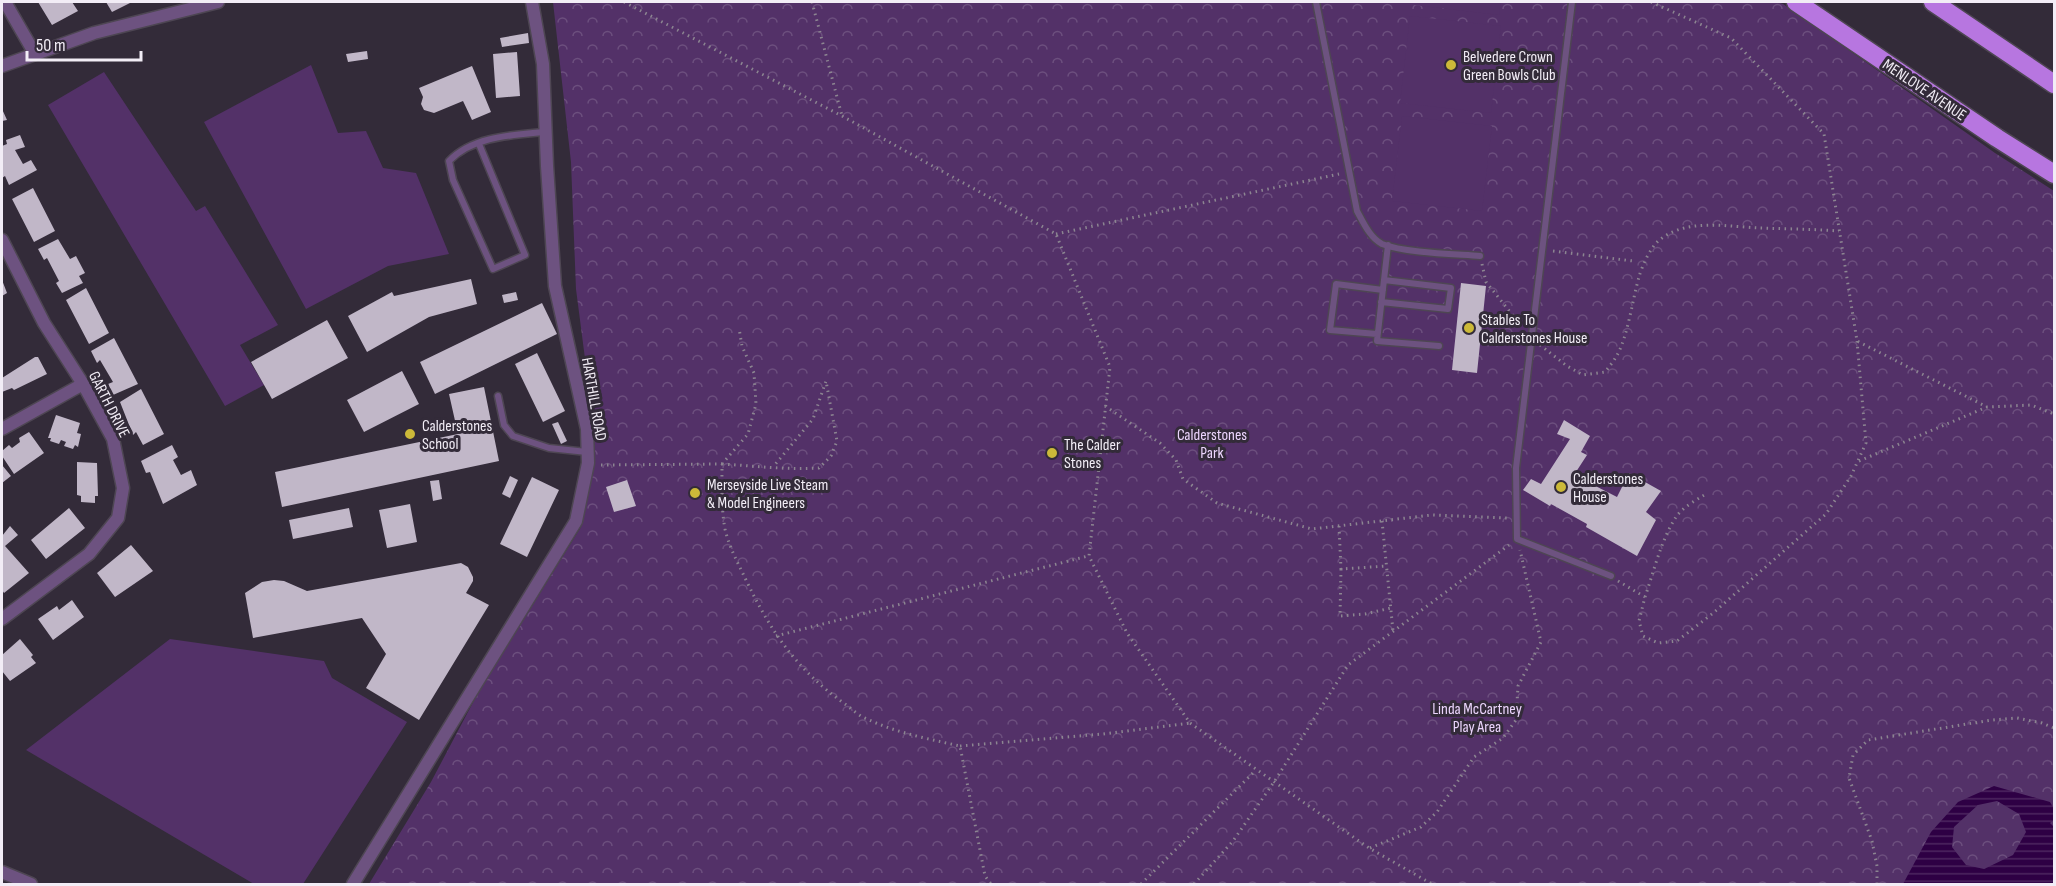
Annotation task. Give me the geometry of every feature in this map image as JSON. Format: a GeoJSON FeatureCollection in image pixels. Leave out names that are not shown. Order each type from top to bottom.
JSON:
{"type":"FeatureCollection","features":[{"type":"Feature","properties":{"kind":"highway","name":"MENLOVE AVENUE"},"geometry":{"type":"LineString","coordinates":[[1796,2],[1997,138],[2055,174]]}},
{"type":"Feature","properties":{"kind":"highway"},"geometry":{"type":"LineString","coordinates":[[1933,2],[2055,84]]}},
{"type":"Feature","properties":{"kind":"street"},"geometry":{"type":"LineString","coordinates":[[4,2],[35,54]]}},
{"type":"Feature","properties":{"kind":"street"},"geometry":{"type":"LineString","coordinates":[[2,66],[94,33],[197,3],[218,2]]}},
{"type":"Feature","properties":{"kind":"street","name":"HARTHILL ROAD"},"geometry":{"type":"LineString","coordinates":[[353,885],[576,521],[588,458],[587,429],[555,286],[543,64],[532,2]]}},
{"type":"Feature","properties":{"kind":"street","name":"GARTH DRIVE"},"geometry":{"type":"LineString","coordinates":[[2,243],[44,322],[83,384],[113,439],[123,488],[118,518],[89,554],[2,619]]}},
{"type":"Feature","properties":{"kind":"street"},"geometry":{"type":"LineString","coordinates":[[2,429],[83,384]]}},
{"type":"Feature","properties":{"kind":"street"},"geometry":{"type":"LineString","coordinates":[[2,873],[10,885]]}},
{"type":"Feature","properties":{"kind":"street"},"geometry":{"type":"LineString","coordinates":[[2,873],[31,885]]}},
{"type":"Feature","properties":{"kind":"lane"},"geometry":{"type":"LineString","coordinates":[[1317,2],[1357,211],[1365,227],[1381,243],[1388,245],[1404,249],[1480,256]]}},
{"type":"Feature","properties":{"kind":"lane"},"geometry":{"type":"LineString","coordinates":[[1572,2],[1516,468],[1517,539],[1611,576]]}},
{"type":"Feature","properties":{"kind":"lane"},"geometry":{"type":"LineString","coordinates":[[479,144],[525,255],[493,269],[453,180],[449,161],[458,152],[499,136],[545,132]]}},
{"type":"Feature","properties":{"kind":"lane"},"geometry":{"type":"LineString","coordinates":[[1388,245],[1377,341],[1439,346]]}},
{"type":"Feature","properties":{"kind":"lane"},"geometry":{"type":"LineString","coordinates":[[1381,302],[1448,309],[1451,288],[1384,280]]}},
{"type":"Feature","properties":{"kind":"lane"},"geometry":{"type":"LineString","coordinates":[[1377,334],[1330,330],[1336,284],[1383,290]]}},
{"type":"Feature","properties":{"kind":"lane"},"geometry":{"type":"LineString","coordinates":[[498,396],[504,425],[513,436],[588,458]]}},
{"type":"Feature","properties":{"kind":"path"},"geometry":{"type":"LineString","coordinates":[[624,2],[842,116],[1056,234],[1110,368],[1089,556],[1127,633],[1190,723],[1369,848],[1432,885]]}},
{"type":"Feature","properties":{"kind":"path"},"geometry":{"type":"LineString","coordinates":[[812,2],[842,116]]}},
{"type":"Feature","properties":{"kind":"path"},"geometry":{"type":"LineString","coordinates":[[1651,2],[1731,38],[1824,134],[1857,341],[1866,443],[1851,476],[1826,514],[1712,614],[1677,640],[1658,643],[1643,636],[1639,621],[1660,550],[1677,516],[1695,500],[1706,494]]}},
{"type":"Feature","properties":{"kind":"path"},"geometry":{"type":"LineString","coordinates":[[1056,234],[1350,171]]}},
{"type":"Feature","properties":{"kind":"path"},"geometry":{"type":"LineString","coordinates":[[1480,256],[1486,282],[1531,339],[1583,375],[1605,372],[1616,358],[1623,341],[1640,274],[1660,239],[1678,230],[1700,226],[1728,225],[1839,231]]}},
{"type":"Feature","properties":{"kind":"path"},"geometry":{"type":"LineString","coordinates":[[1542,249],[1633,261]]}},
{"type":"Feature","properties":{"kind":"path"},"geometry":{"type":"LineString","coordinates":[[739,328],[742,345],[754,373],[756,404],[748,434],[722,465],[721,496],[725,528],[732,551],[757,604],[776,636],[793,659],[830,694],[866,719],[909,735],[960,746],[1103,734],[1190,723]]}},
{"type":"Feature","properties":{"kind":"path"},"geometry":{"type":"LineString","coordinates":[[1857,341],[1987,407]]}},
{"type":"Feature","properties":{"kind":"path"},"geometry":{"type":"LineString","coordinates":[[588,458],[797,470],[819,468],[831,456],[837,441],[826,381],[813,419],[773,467]]}},
{"type":"Feature","properties":{"kind":"path"},"geometry":{"type":"LineString","coordinates":[[1857,461],[1987,407],[2031,405],[2055,414]]}},
{"type":"Feature","properties":{"kind":"path"},"geometry":{"type":"LineString","coordinates":[[1105,406],[1160,443],[1176,460],[1183,479],[1217,503],[1312,528],[1432,515],[1517,518]]}},
{"type":"Feature","properties":{"kind":"path"},"geometry":{"type":"LineString","coordinates":[[1382,521],[1393,631]]}},
{"type":"Feature","properties":{"kind":"path"},"geometry":{"type":"LineString","coordinates":[[1339,526],[1340,616],[1365,614],[1391,608]]}},
{"type":"Feature","properties":{"kind":"path"},"geometry":{"type":"LineString","coordinates":[[1194,885],[1233,841],[1274,782],[1348,665],[1517,539],[1541,642],[1518,686],[1516,720],[1503,738],[1474,757],[1437,812],[1421,827],[1369,848]]}},
{"type":"Feature","properties":{"kind":"path"},"geometry":{"type":"LineString","coordinates":[[776,636],[1089,556]]}},
{"type":"Feature","properties":{"kind":"path"},"geometry":{"type":"LineString","coordinates":[[1341,569],[1387,566]]}},
{"type":"Feature","properties":{"kind":"path"},"geometry":{"type":"LineString","coordinates":[[1611,576],[1645,597]]}},
{"type":"Feature","properties":{"kind":"path"},"geometry":{"type":"LineString","coordinates":[[1877,885],[1877,866],[1872,841],[1849,778],[1853,755],[1868,740],[2017,718],[2055,728]]}},
{"type":"Feature","properties":{"kind":"path"},"geometry":{"type":"LineString","coordinates":[[960,746],[984,876],[991,885]]}},
{"type":"Feature","properties":{"kind":"path"},"geometry":{"type":"LineString","coordinates":[[1141,885],[1256,770]]}},
{"type":"Feature","properties":{"kind":"green space","name":"Calderstones Park"},"geometry":{"type":"Polygon","coordinates":[[[553,2],[1776,2],[1783,4],[1995,153],[2054,191],[2054,884],[369,884],[431,782],[478,693],[581,527],[595,452],[594,428],[576,289],[571,162],[553,2]]]}},
{"type":"Feature","properties":{"kind":"green space","name":"Belvedere Crown Green Bowls Club"},"geometry":{"type":"Polygon","coordinates":[[[1414,2],[1501,2],[1499,15],[1414,5],[1414,2]]]}},
{"type":"Feature","properties":{"kind":"green space","name":"Belvedere Crown Green Bowls Club"},"geometry":{"type":"Polygon","coordinates":[[[1410,16],[1501,26],[1491,113],[1400,103],[1410,16]]]}},
{"type":"Feature","properties":{"kind":"green space"},"geometry":{"type":"Polygon","coordinates":[[[311,65],[338,133],[366,131],[383,168],[416,173],[449,254],[388,266],[306,309],[204,122],[311,65]]]}},
{"type":"Feature","properties":{"kind":"green space"},"geometry":{"type":"Polygon","coordinates":[[[104,72],[196,211],[205,206],[278,325],[240,345],[264,385],[225,406],[48,105],[104,72]]]}},
{"type":"Feature","properties":{"kind":"green space","name":"Belvedere Crown Green Bowls Club"},"geometry":{"type":"Polygon","coordinates":[[[1402,116],[1492,126],[1482,211],[1392,201],[1402,116]]]}},
{"type":"Feature","properties":{"kind":"green space"},"geometry":{"type":"Polygon","coordinates":[[[170,639],[324,661],[332,678],[407,722],[303,884],[254,884],[26,750],[170,639]]]}},
{"type":"Feature","properties":{"kind":"shaded area"},"geometry":{"type":"Polygon","coordinates":[[[1994,786],[2050,802],[2054,809],[2054,820],[2050,823],[2054,827],[2054,884],[1903,884],[1931,832],[1958,802],[1994,786]],[[1997,801],[1978,805],[1954,827],[1952,847],[1966,865],[1984,869],[2013,855],[2026,832],[2019,814],[1997,801]]]}},
{"type":"Feature","properties":{"kind":"building"},"geometry":{"type":"Polygon","coordinates":[[[38,2],[72,2],[78,11],[52,25],[38,2]]]}},
{"type":"Feature","properties":{"kind":"building"},"geometry":{"type":"Polygon","coordinates":[[[106,2],[132,2],[112,12],[106,2]]]}},
{"type":"Feature","properties":{"kind":"building"},"geometry":{"type":"Polygon","coordinates":[[[528,33],[529,43],[502,47],[500,38],[528,33]]]}},
{"type":"Feature","properties":{"kind":"building"},"geometry":{"type":"Polygon","coordinates":[[[367,51],[368,59],[348,62],[346,54],[367,51]]]}},
{"type":"Feature","properties":{"kind":"building"},"geometry":{"type":"Polygon","coordinates":[[[517,52],[520,96],[496,98],[493,54],[517,52]]]}},
{"type":"Feature","properties":{"kind":"building"},"geometry":{"type":"Polygon","coordinates":[[[472,66],[491,112],[472,120],[463,101],[434,113],[424,110],[421,104],[423,97],[419,88],[472,66]]]}},
{"type":"Feature","properties":{"kind":"building"},"geometry":{"type":"Polygon","coordinates":[[[2,109],[7,120],[2,121],[2,109]]]}},
{"type":"Feature","properties":{"kind":"building"},"geometry":{"type":"Polygon","coordinates":[[[20,135],[25,147],[15,150],[23,164],[31,160],[37,170],[9,185],[5,176],[2,178],[2,146],[7,144],[6,140],[20,135]]]}},
{"type":"Feature","properties":{"kind":"building"},"geometry":{"type":"Polygon","coordinates":[[[33,188],[55,231],[34,242],[12,199],[33,188]]]}},
{"type":"Feature","properties":{"kind":"building"},"geometry":{"type":"Polygon","coordinates":[[[58,239],[70,259],[76,256],[85,273],[79,276],[83,283],[62,293],[56,283],[59,281],[47,258],[44,260],[38,249],[58,239]]]}},
{"type":"Feature","properties":{"kind":"building"},"geometry":{"type":"Polygon","coordinates":[[[471,279],[477,304],[429,317],[367,352],[348,316],[392,292],[394,296],[471,279]]]}},
{"type":"Feature","properties":{"kind":"building"},"geometry":{"type":"Polygon","coordinates":[[[2,280],[7,293],[2,296],[2,280]]]}},
{"type":"Feature","properties":{"kind":"building","name":"Stables To Calderstones House"},"geometry":{"type":"Polygon","coordinates":[[[1461,283],[1486,286],[1477,373],[1452,370],[1461,283]]]}},
{"type":"Feature","properties":{"kind":"building"},"geometry":{"type":"Polygon","coordinates":[[[86,288],[109,333],[89,344],[66,300],[86,288]]]}},
{"type":"Feature","properties":{"kind":"building"},"geometry":{"type":"Polygon","coordinates":[[[516,292],[518,300],[504,303],[502,295],[516,292]]]}},
{"type":"Feature","properties":{"kind":"building"},"geometry":{"type":"Polygon","coordinates":[[[542,303],[557,334],[435,394],[420,362],[542,303]]]}},
{"type":"Feature","properties":{"kind":"building"},"geometry":{"type":"Polygon","coordinates":[[[327,320],[348,358],[272,399],[251,362],[327,320]]]}},
{"type":"Feature","properties":{"kind":"building"},"geometry":{"type":"Polygon","coordinates":[[[114,338],[138,384],[113,395],[108,384],[113,382],[100,360],[97,363],[91,351],[114,338]]]}},
{"type":"Feature","properties":{"kind":"building"},"geometry":{"type":"Polygon","coordinates":[[[537,353],[565,411],[543,422],[515,364],[537,353]]]}},
{"type":"Feature","properties":{"kind":"building"},"geometry":{"type":"Polygon","coordinates":[[[38,357],[47,374],[14,390],[12,388],[2,392],[2,378],[38,357]]]}},
{"type":"Feature","properties":{"kind":"building"},"geometry":{"type":"Polygon","coordinates":[[[402,371],[419,404],[364,432],[347,400],[402,371]]]}},
{"type":"Feature","properties":{"kind":"building"},"geometry":{"type":"Polygon","coordinates":[[[484,387],[499,461],[282,507],[275,472],[458,434],[449,394],[484,387]]]}},
{"type":"Feature","properties":{"kind":"building"},"geometry":{"type":"Polygon","coordinates":[[[141,389],[164,434],[143,445],[136,432],[133,435],[120,402],[141,389]]]}},
{"type":"Feature","properties":{"kind":"building"},"geometry":{"type":"Polygon","coordinates":[[[56,415],[80,423],[77,433],[81,434],[78,447],[75,445],[73,449],[64,446],[66,442],[61,440],[59,444],[50,441],[51,438],[48,438],[56,415]]]}},
{"type":"Feature","properties":{"kind":"building","name":"Calderstones House"},"geometry":{"type":"Polygon","coordinates":[[[1564,420],[1590,436],[1581,452],[1587,455],[1574,475],[1617,497],[1629,473],[1661,491],[1646,512],[1656,520],[1637,556],[1586,527],[1587,524],[1523,490],[1531,479],[1541,484],[1570,439],[1557,434],[1564,420]]]}},
{"type":"Feature","properties":{"kind":"building"},"geometry":{"type":"Polygon","coordinates":[[[558,422],[567,441],[561,444],[552,424],[558,422]]]}},
{"type":"Feature","properties":{"kind":"building"},"geometry":{"type":"Polygon","coordinates":[[[29,432],[44,453],[14,474],[2,456],[2,451],[9,445],[12,448],[20,442],[19,438],[29,432]]]}},
{"type":"Feature","properties":{"kind":"building"},"geometry":{"type":"Polygon","coordinates":[[[172,445],[178,457],[173,460],[181,475],[191,470],[197,485],[163,504],[150,472],[146,473],[141,461],[172,445]]]}},
{"type":"Feature","properties":{"kind":"building"},"geometry":{"type":"Polygon","coordinates":[[[77,462],[97,463],[98,496],[95,496],[95,503],[81,502],[81,496],[77,495],[77,462]]]}},
{"type":"Feature","properties":{"kind":"building"},"geometry":{"type":"Polygon","coordinates":[[[2,465],[11,476],[2,483],[2,465]]]}},
{"type":"Feature","properties":{"kind":"building"},"geometry":{"type":"Polygon","coordinates":[[[510,476],[518,480],[510,498],[502,494],[510,476]]]}},
{"type":"Feature","properties":{"kind":"building"},"geometry":{"type":"Polygon","coordinates":[[[532,477],[559,490],[527,557],[500,544],[532,477]]]}},
{"type":"Feature","properties":{"kind":"building"},"geometry":{"type":"Polygon","coordinates":[[[439,480],[442,499],[433,501],[430,481],[439,480]]]}},
{"type":"Feature","properties":{"kind":"building"},"geometry":{"type":"Polygon","coordinates":[[[627,480],[636,506],[614,512],[606,487],[627,480]]]}},
{"type":"Feature","properties":{"kind":"building"},"geometry":{"type":"Polygon","coordinates":[[[410,504],[417,542],[387,548],[379,510],[410,504]]]}},
{"type":"Feature","properties":{"kind":"building"},"geometry":{"type":"Polygon","coordinates":[[[69,508],[85,528],[46,559],[31,540],[69,508]]]}},
{"type":"Feature","properties":{"kind":"building"},"geometry":{"type":"Polygon","coordinates":[[[349,508],[353,527],[293,539],[289,520],[349,508]]]}},
{"type":"Feature","properties":{"kind":"building"},"geometry":{"type":"Polygon","coordinates":[[[10,526],[18,535],[5,546],[29,573],[4,593],[2,590],[2,536],[10,526]]]}},
{"type":"Feature","properties":{"kind":"building"},"geometry":{"type":"Polygon","coordinates":[[[131,545],[153,571],[115,597],[97,573],[131,545]]]}},
{"type":"Feature","properties":{"kind":"building"},"geometry":{"type":"Polygon","coordinates":[[[461,563],[468,567],[473,577],[466,593],[489,605],[419,720],[366,688],[386,654],[362,618],[253,638],[245,593],[262,582],[284,581],[307,591],[461,563]]]}},
{"type":"Feature","properties":{"kind":"building"},"geometry":{"type":"Polygon","coordinates":[[[72,600],[84,617],[53,640],[38,619],[57,606],[59,610],[72,600]]]}},
{"type":"Feature","properties":{"kind":"building"},"geometry":{"type":"Polygon","coordinates":[[[20,639],[33,655],[31,657],[36,663],[10,681],[2,671],[2,655],[20,639]]]}},
{"type":"Feature","properties":{"kind":"place","name":"Belvedere Crown Green Bowls Club"},"geometry":{"type":"Point","coordinates":[1451,65]}},
{"type":"Feature","properties":{"kind":"place","name":"Stables To Calderstones House"},"geometry":{"type":"Point","coordinates":[1469,328]}},
{"type":"Feature","properties":{"kind":"place","name":"Calderstones School"},"geometry":{"type":"Point","coordinates":[410,434]}},
{"type":"Feature","properties":{"kind":"place","name":"The Calder Stones"},"geometry":{"type":"Point","coordinates":[1052,453]}},
{"type":"Feature","properties":{"kind":"place","name":"Calderstones House"},"geometry":{"type":"Point","coordinates":[1561,487]}},
{"type":"Feature","properties":{"kind":"place","name":"Merseyside Live Steam & Model Engineers"},"geometry":{"type":"Point","coordinates":[695,493]}},
{"type":"Feature","properties":{"kind":"park label","name":"Linda McCartney Play Area"},"geometry":{"type":"Point","coordinates":[1477,717]}}]}
